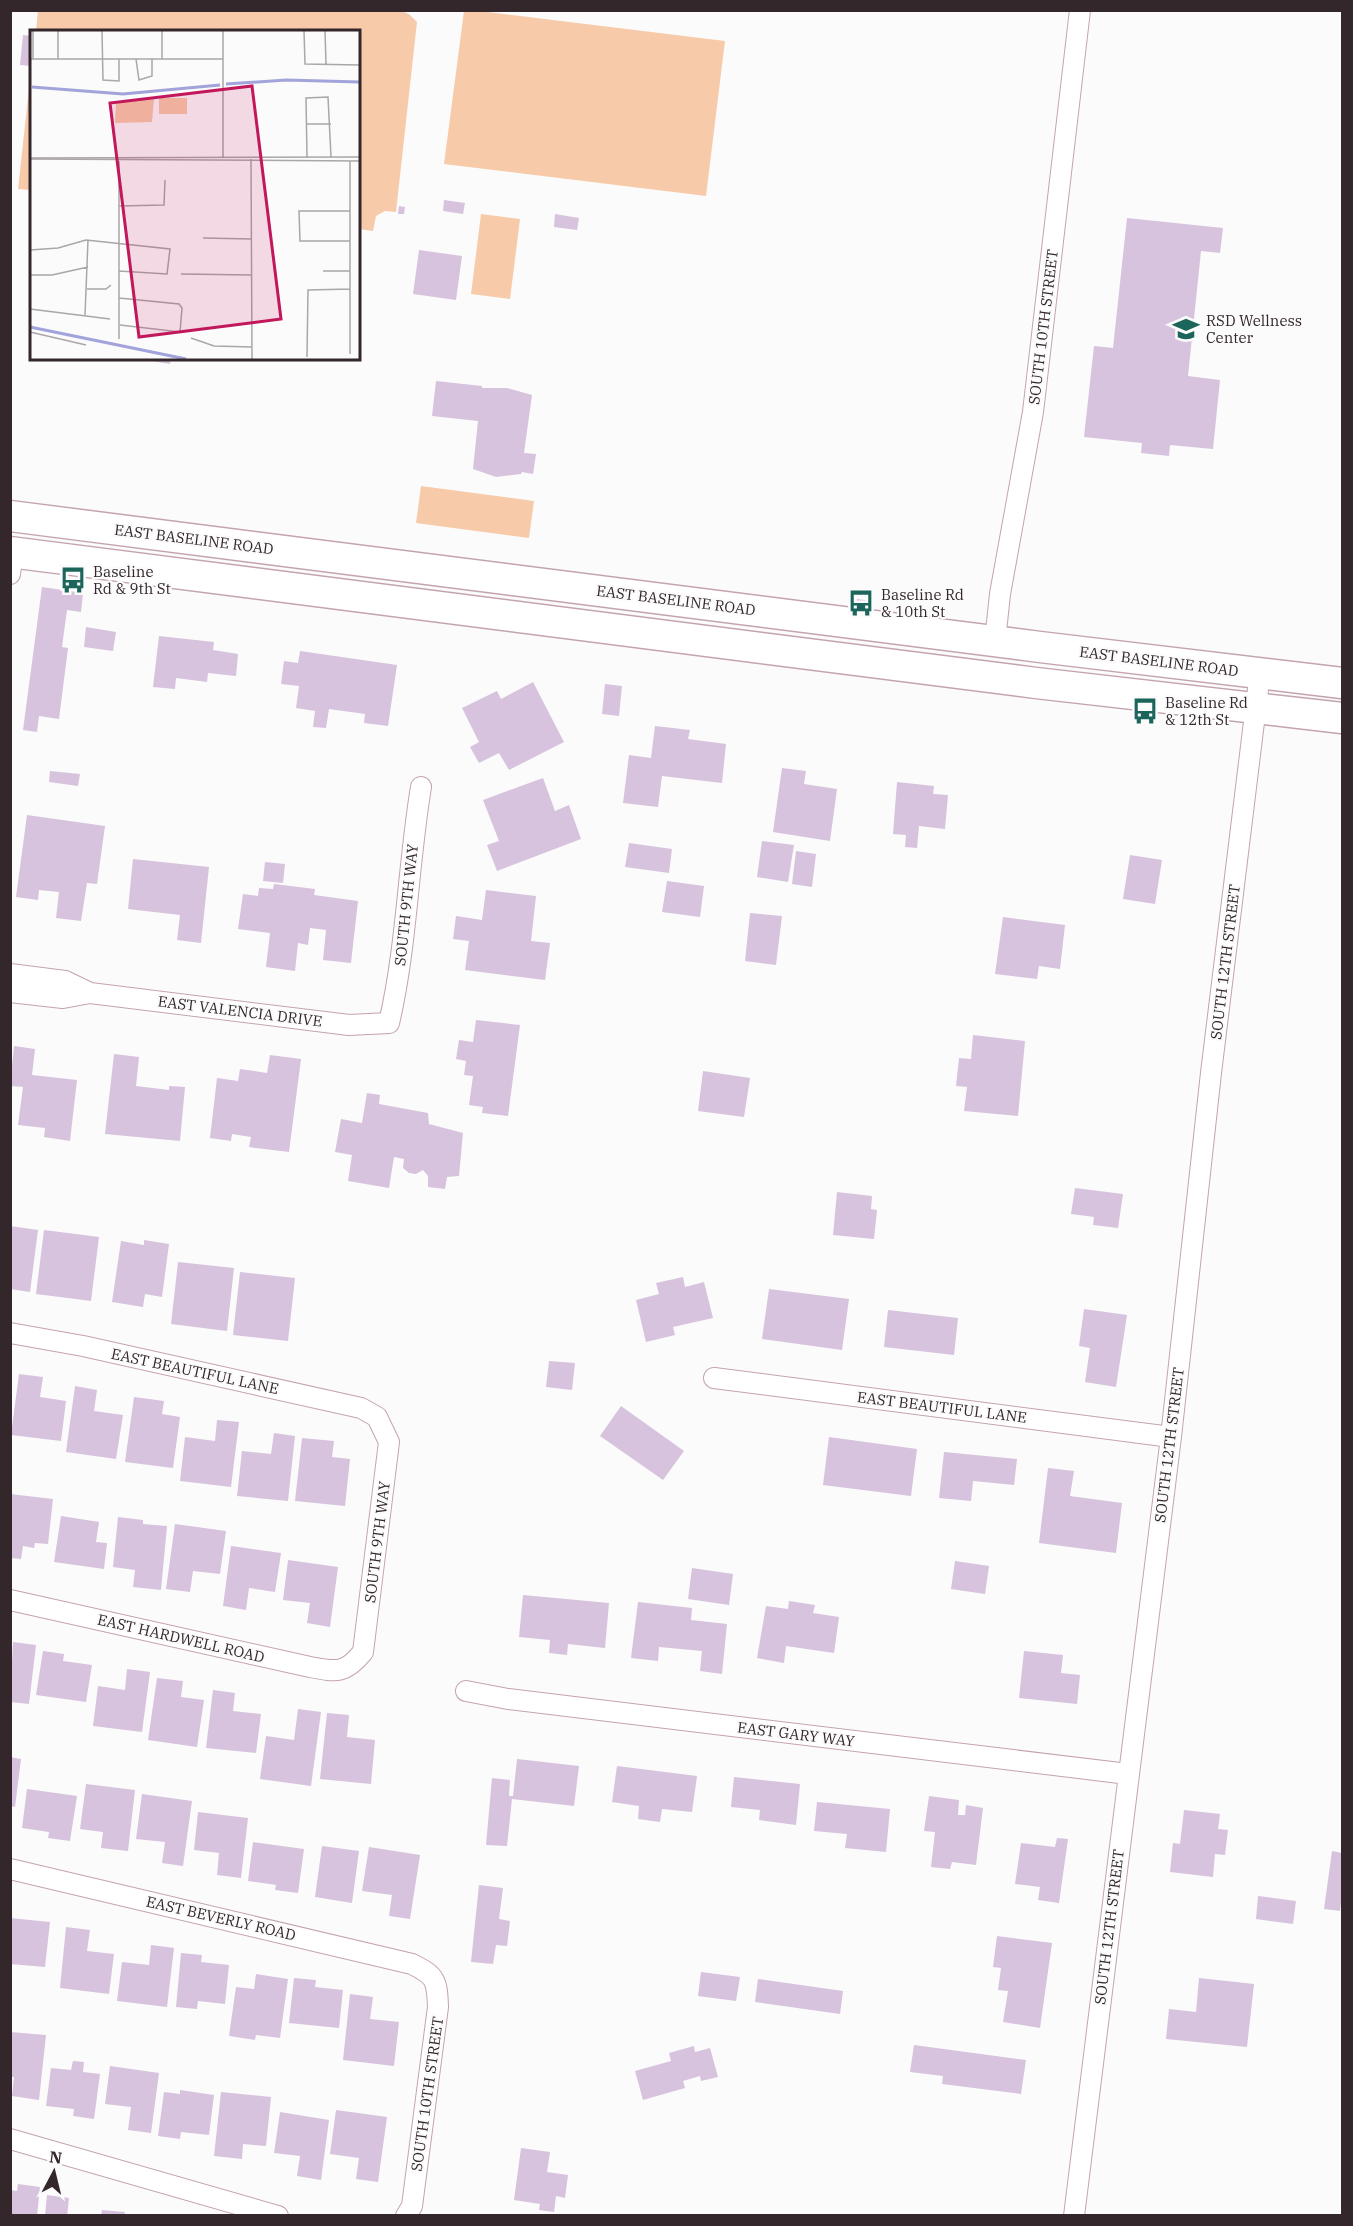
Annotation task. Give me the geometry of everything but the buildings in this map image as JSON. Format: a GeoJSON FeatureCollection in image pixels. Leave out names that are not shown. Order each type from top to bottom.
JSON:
{"type":"FeatureCollection","features":[{"type":"Feature","properties":{"kind":"main road","name":"EAST BASELINE ROAD"},"geometry":{"type":"LineString","coordinates":[[14,516],[1342,683]]}},
{"type":"Feature","properties":{"kind":"main road"},"geometry":{"type":"LineString","coordinates":[[14,516],[11,559],[540,619],[1342,718]]}},
{"type":"Feature","properties":{"kind":"main road"},"geometry":{"type":"LineString","coordinates":[[540,619],[544,583]]}},
{"type":"Feature","properties":{"kind":"main road"},"geometry":{"type":"LineString","coordinates":[[990,676],[995,641]]}},
{"type":"Feature","properties":{"kind":"street","name":"SOUTH 10TH STREET"},"geometry":{"type":"LineString","coordinates":[[995,641],[1000,594],[1033,412],[1080,10]]}},
{"type":"Feature","properties":{"kind":"street","name":"SOUTH 12TH STREET"},"geometry":{"type":"LineString","coordinates":[[1074,2216],[1171,1437],[1211,1073],[1260,673]]}},
{"type":"Feature","properties":{"kind":"street","name":"SOUTH 9TH WAY"},"geometry":{"type":"LineString","coordinates":[[389,1023],[397,990],[413,835],[421,787]]}},
{"type":"Feature","properties":{"kind":"street","name":"EAST VALENCIA DRIVE"},"geometry":{"type":"LineString","coordinates":[[10,974],[65,981],[90,993]]}},
{"type":"Feature","properties":{"kind":"street","name":"EAST VALENCIA DRIVE"},"geometry":{"type":"LineString","coordinates":[[10,992],[63,998],[90,993],[349,1025],[389,1023]]}},
{"type":"Feature","properties":{"kind":"street","name":"EAST BEAUTIFUL LANE"},"geometry":{"type":"LineString","coordinates":[[10,1333],[83,1346],[284,1390],[361,1408],[378,1417]]}},
{"type":"Feature","properties":{"kind":"street","name":"EAST BEAUTIFUL LANE"},"geometry":{"type":"LineString","coordinates":[[714,1378],[1171,1437]]}},
{"type":"Feature","properties":{"kind":"street","name":"SOUTH 9TH WAY"},"geometry":{"type":"LineString","coordinates":[[352,1666],[363,1652],[389,1442],[378,1417]]}},
{"type":"Feature","properties":{"kind":"street","name":"EAST HARDWELL ROAD"},"geometry":{"type":"LineString","coordinates":[[10,1600],[310,1667],[336,1672],[352,1666]]}},
{"type":"Feature","properties":{"kind":"street","name":"EAST GARY WAY"},"geometry":{"type":"LineString","coordinates":[[466,1691],[520,1701],[1128,1774]]}},
{"type":"Feature","properties":{"kind":"street","name":"EAST BEVERLY ROAD"},"geometry":{"type":"LineString","coordinates":[[10,1869],[303,1937],[412,1964],[430,1973]]}},
{"type":"Feature","properties":{"kind":"street","name":"SOUTH 10TH STREET"},"geometry":{"type":"LineString","coordinates":[[406,2216],[412,2206],[438,2007],[437,1987],[430,1973]]}},
{"type":"Feature","properties":{"kind":"street"},"geometry":{"type":"LineString","coordinates":[[10,2139],[278,2216]]}},
{"type":"Feature","properties":{"kind":"shaded area"},"geometry":{"type":"Polygon","coordinates":[[[38,10],[401,10],[417,22],[396,212],[385,211],[376,216],[373,231],[360,229],[360,30],[36,30],[38,10]]]}},
{"type":"Feature","properties":{"kind":"shaded area"},"geometry":{"type":"Polygon","coordinates":[[[464,11],[725,41],[706,196],[444,164],[464,11]]]}},
{"type":"Feature","properties":{"kind":"shaded area"},"geometry":{"type":"Polygon","coordinates":[[[30,79],[30,190],[18,189],[30,79]]]}},
{"type":"Feature","properties":{"kind":"shaded area"},"geometry":{"type":"Polygon","coordinates":[[[481,214],[520,219],[510,299],[471,294],[481,214]]]}},
{"type":"Feature","properties":{"kind":"shaded area"},"geometry":{"type":"Polygon","coordinates":[[[421,486],[534,501],[529,538],[416,523],[421,486]]]}},
{"type":"Feature","properties":{"kind":"place","name":"RSD Wellness Center"},"geometry":{"type":"Point","coordinates":[1186,329]}},
{"type":"Feature","properties":{"kind":"place","name":"Baseline Rd & 9th St"},"geometry":{"type":"Point","coordinates":[73,580]}},
{"type":"Feature","properties":{"kind":"place","name":"Baseline Rd & 10th St"},"geometry":{"type":"Point","coordinates":[861,603]}},
{"type":"Feature","properties":{"kind":"place","name":"Baseline Rd & 12th St"},"geometry":{"type":"Point","coordinates":[1145,711]}}]}
